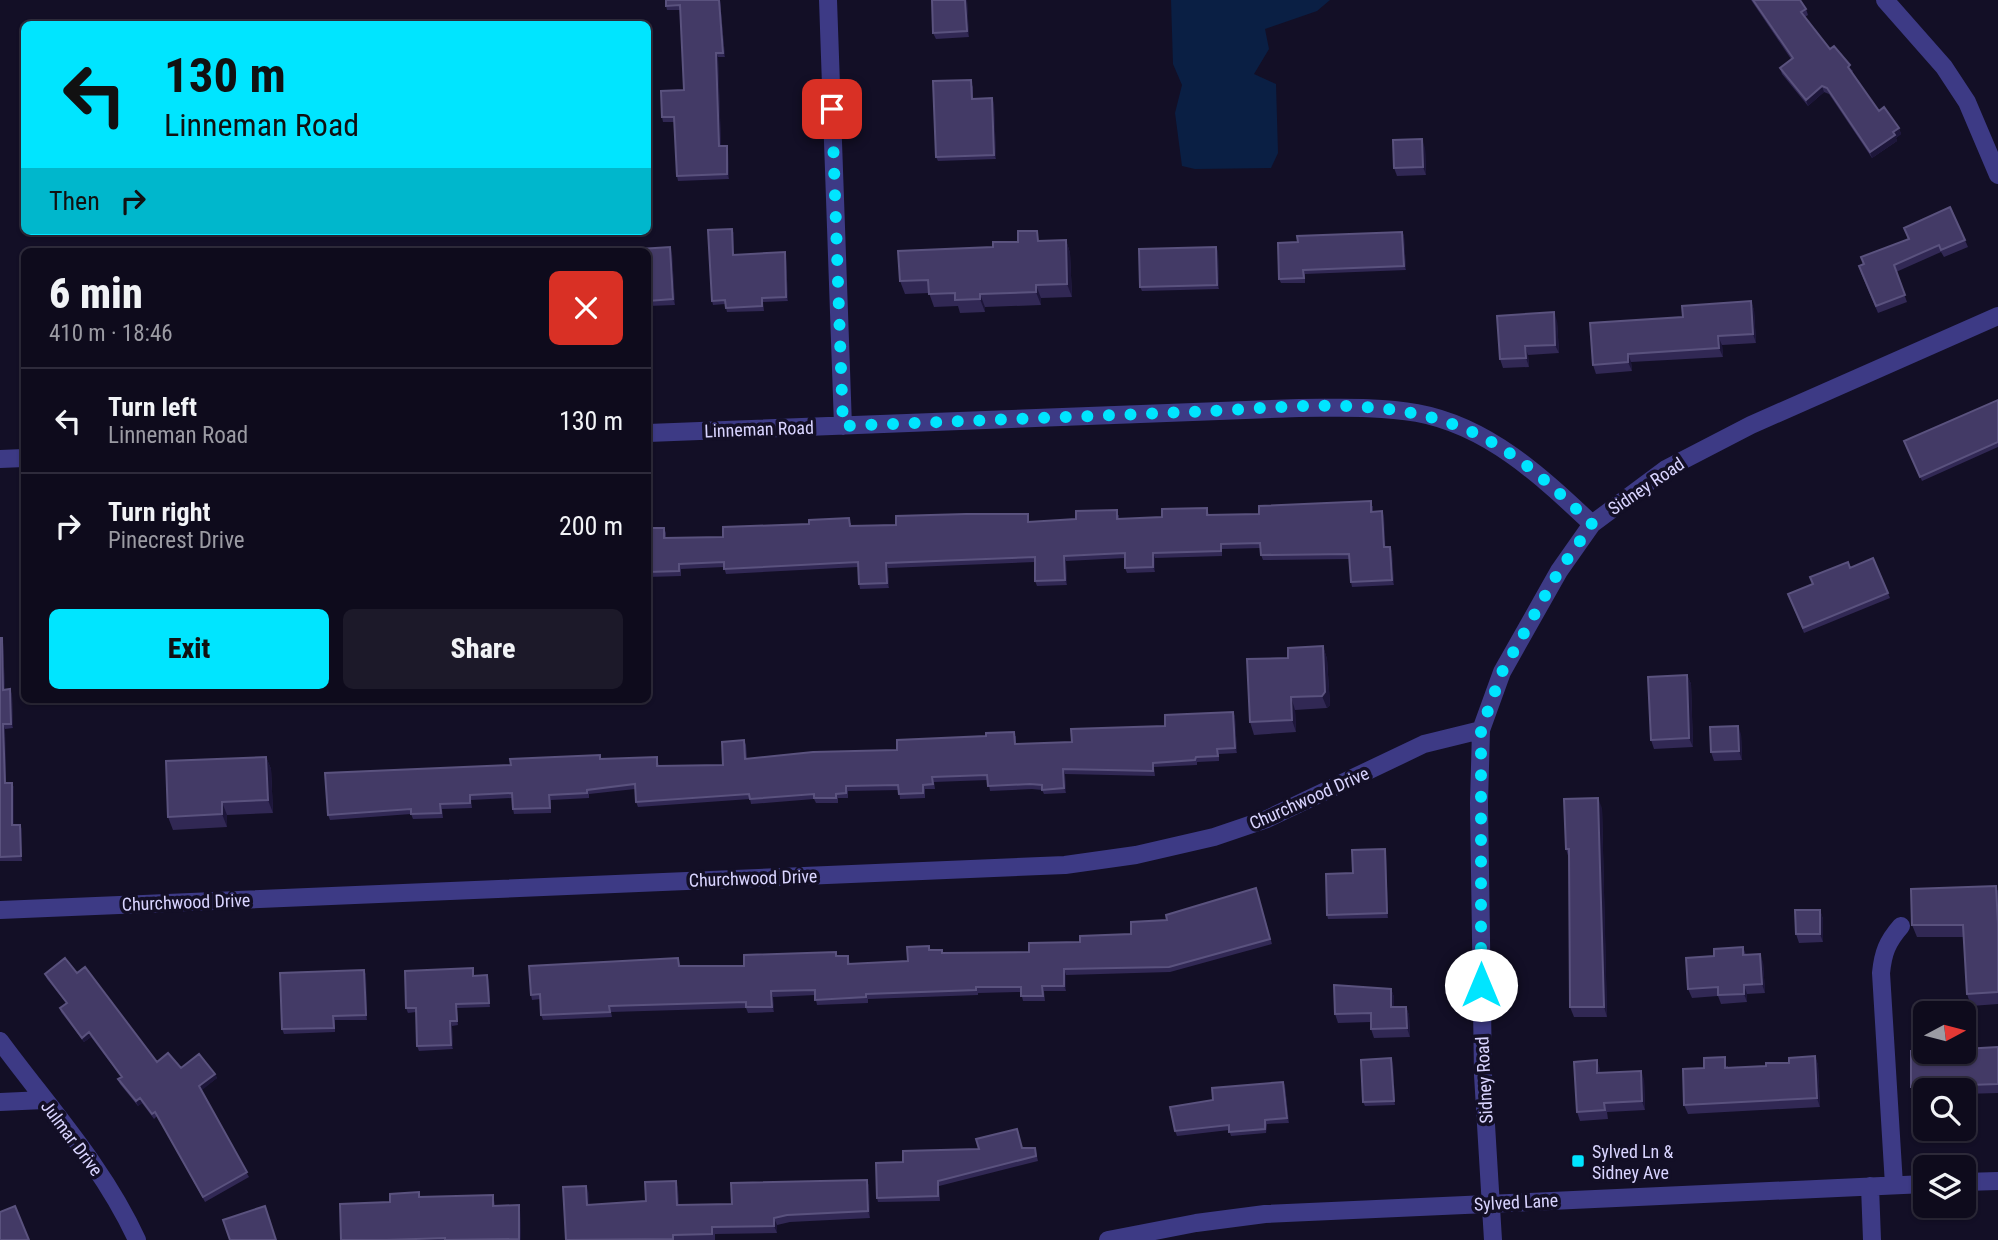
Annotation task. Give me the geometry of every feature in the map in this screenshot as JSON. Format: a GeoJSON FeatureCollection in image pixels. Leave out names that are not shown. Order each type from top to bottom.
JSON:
{"type":"FeatureCollection","features":[{"type":"Feature","properties":{"kind":"street"},"geometry":{"type":"LineString","coordinates":[[828,0],[843,426]]}},
{"type":"Feature","properties":{"kind":"street"},"geometry":{"type":"LineString","coordinates":[[1885,0],[1944,67],[1967,102],[1998,175]]}},
{"type":"Feature","properties":{"kind":"street","name":"Sidney Road"},"geometry":{"type":"LineString","coordinates":[[1493,1240],[1481,1024],[1481,730],[1502,672],[1559,571],[1592,524],[1665,470],[1751,425],[1998,316]]}},
{"type":"Feature","properties":{"kind":"street","name":"Linneman Road"},"geometry":{"type":"LineString","coordinates":[[651,433],[1299,408],[1380,408],[1419,414],[1458,425],[1495,444],[1538,473],[1592,524]]}},
{"type":"Feature","properties":{"kind":"street"},"geometry":{"type":"LineString","coordinates":[[0,459],[21,458]]}},
{"type":"Feature","properties":{"kind":"street","name":"Churchwood Drive"},"geometry":{"type":"LineString","coordinates":[[0,910],[1065,865],[1136,855],[1214,837],[1267,819],[1424,744],[1481,730]]}},
{"type":"Feature","properties":{"kind":"street"},"geometry":{"type":"LineString","coordinates":[[1894,1185],[1881,973],[1883,953],[1889,940],[1901,926]]}},
{"type":"Feature","properties":{"kind":"street","name":"Julmar Drive"},"geometry":{"type":"LineString","coordinates":[[0,1041],[100,1174],[126,1215],[137,1240]]}},
{"type":"Feature","properties":{"kind":"street"},"geometry":{"type":"LineString","coordinates":[[0,1102],[44,1100]]}},
{"type":"Feature","properties":{"kind":"street"},"geometry":{"type":"LineString","coordinates":[[1976,1182],[1998,1181]]}},
{"type":"Feature","properties":{"kind":"street","name":"Sylved Lane"},"geometry":{"type":"LineString","coordinates":[[1108,1240],[1196,1223],[1265,1214],[1913,1184]]}},
{"type":"Feature","properties":{"kind":"street"},"geometry":{"type":"LineString","coordinates":[[1870,1186],[1872,1240]]}},
{"type":"Feature","properties":{"kind":"water"},"geometry":{"type":"Polygon","coordinates":[[[1171,0],[1330,0],[1317,11],[1265,29],[1269,49],[1254,74],[1276,84],[1278,153],[1271,168],[1195,169],[1182,166],[1175,113],[1182,85],[1173,64],[1171,0]]]}},
{"type":"Feature","properties":{"kind":"building"},"geometry":{"type":"Polygon","coordinates":[[[666,0],[719,0],[723,53],[716,53],[719,146],[727,146],[727,174],[677,176],[674,117],[662,117],[661,91],[684,90],[680,5],[666,6],[666,0]]]}},
{"type":"Feature","properties":{"kind":"building"},"geometry":{"type":"Polygon","coordinates":[[[932,0],[965,0],[967,31],[933,33],[932,0]]]}},
{"type":"Feature","properties":{"kind":"building"},"geometry":{"type":"Polygon","coordinates":[[[1753,0],[1800,0],[1806,9],[1801,12],[1830,49],[1834,46],[1850,65],[1848,67],[1879,111],[1884,107],[1899,128],[1893,132],[1895,135],[1870,152],[1827,88],[1822,86],[1806,100],[1780,68],[1793,58],[1753,0]]]}},
{"type":"Feature","properties":{"kind":"building"},"geometry":{"type":"Polygon","coordinates":[[[971,80],[972,99],[992,98],[994,155],[936,157],[933,81],[971,80]]]}},
{"type":"Feature","properties":{"kind":"building"},"geometry":{"type":"Polygon","coordinates":[[[1422,139],[1423,167],[1394,168],[1393,140],[1422,139]]]}},
{"type":"Feature","properties":{"kind":"building"},"geometry":{"type":"Polygon","coordinates":[[[1950,207],[1965,240],[1941,250],[1939,245],[1894,265],[1905,295],[1876,306],[1859,266],[1864,264],[1861,257],[1909,239],[1904,228],[1950,207]]]}},
{"type":"Feature","properties":{"kind":"building"},"geometry":{"type":"Polygon","coordinates":[[[732,229],[733,255],[785,252],[786,297],[762,298],[762,306],[726,308],[725,300],[712,301],[708,230],[732,229]]]}},
{"type":"Feature","properties":{"kind":"building"},"geometry":{"type":"Polygon","coordinates":[[[1018,231],[1037,231],[1038,241],[1066,240],[1067,284],[1036,285],[1036,292],[980,294],[980,299],[955,300],[955,293],[929,294],[928,280],[900,281],[898,251],[993,247],[993,242],[1018,242],[1018,231]]]}},
{"type":"Feature","properties":{"kind":"building"},"geometry":{"type":"Polygon","coordinates":[[[1402,232],[1404,266],[1303,270],[1304,278],[1279,279],[1278,243],[1298,242],[1297,236],[1402,232]]]}},
{"type":"Feature","properties":{"kind":"building"},"geometry":{"type":"Polygon","coordinates":[[[670,247],[673,299],[651,301],[651,248],[670,247]]]}},
{"type":"Feature","properties":{"kind":"building"},"geometry":{"type":"Polygon","coordinates":[[[1216,247],[1217,285],[1140,287],[1139,249],[1216,247]]]}},
{"type":"Feature","properties":{"kind":"building"},"geometry":{"type":"Polygon","coordinates":[[[1751,301],[1753,334],[1718,336],[1719,348],[1628,354],[1628,362],[1593,365],[1590,323],[1683,317],[1682,306],[1751,301]]]}},
{"type":"Feature","properties":{"kind":"building"},"geometry":{"type":"Polygon","coordinates":[[[1554,312],[1555,345],[1525,346],[1526,358],[1500,359],[1497,316],[1554,312]]]}},
{"type":"Feature","properties":{"kind":"building"},"geometry":{"type":"Polygon","coordinates":[[[1998,400],[1998,442],[1920,477],[1904,441],[1998,400]]]}},
{"type":"Feature","properties":{"kind":"building"},"geometry":{"type":"Polygon","coordinates":[[[1371,501],[1371,512],[1382,511],[1384,547],[1390,547],[1392,580],[1351,582],[1349,554],[1261,555],[1260,543],[1221,544],[1221,551],[1153,553],[1153,567],[1125,568],[1125,553],[1064,556],[1065,580],[1035,581],[1035,557],[886,563],[887,583],[859,584],[858,562],[724,569],[724,562],[679,564],[679,571],[651,572],[651,528],[664,528],[664,538],[723,537],[723,527],[809,524],[809,520],[849,518],[850,526],[896,525],[896,516],[1028,514],[1028,522],[1076,519],[1076,511],[1117,510],[1117,519],[1162,517],[1162,509],[1207,508],[1207,515],[1259,514],[1259,506],[1371,501]]]}},
{"type":"Feature","properties":{"kind":"building"},"geometry":{"type":"Polygon","coordinates":[[[1873,558],[1888,593],[1803,628],[1788,594],[1813,584],[1810,577],[1848,562],[1850,568],[1873,558]]]}},
{"type":"Feature","properties":{"kind":"building"},"geometry":{"type":"Polygon","coordinates":[[[0,638],[3,690],[10,689],[11,724],[3,724],[5,783],[12,783],[12,825],[20,825],[21,856],[0,857],[0,638]]]}},
{"type":"Feature","properties":{"kind":"building"},"geometry":{"type":"Polygon","coordinates":[[[1323,646],[1325,692],[1322,696],[1291,697],[1292,720],[1250,722],[1247,659],[1288,658],[1288,648],[1323,646]]]}},
{"type":"Feature","properties":{"kind":"building"},"geometry":{"type":"Polygon","coordinates":[[[1687,675],[1689,738],[1651,740],[1648,677],[1687,675]]]}},
{"type":"Feature","properties":{"kind":"building"},"geometry":{"type":"Polygon","coordinates":[[[1233,712],[1235,748],[1217,749],[1218,756],[1153,763],[1153,771],[1063,769],[1064,788],[1042,790],[1042,785],[1030,784],[988,786],[987,775],[932,777],[933,784],[923,785],[923,793],[899,794],[898,785],[846,786],[846,793],[836,794],[836,798],[814,798],[814,794],[750,799],[749,794],[636,802],[635,784],[587,790],[587,793],[549,795],[550,808],[513,809],[512,793],[470,795],[470,803],[440,804],[441,813],[411,814],[411,809],[328,815],[325,773],[511,765],[510,759],[600,755],[600,759],[657,757],[657,766],[723,765],[722,742],[744,740],[745,759],[813,752],[897,750],[897,740],[986,736],[986,733],[1014,732],[1015,744],[1072,742],[1071,729],[1165,726],[1165,715],[1233,712]]]}},
{"type":"Feature","properties":{"kind":"building"},"geometry":{"type":"Polygon","coordinates":[[[1738,726],[1739,751],[1711,752],[1710,727],[1738,726]]]}},
{"type":"Feature","properties":{"kind":"building"},"geometry":{"type":"Polygon","coordinates":[[[266,757],[268,800],[222,802],[222,814],[168,817],[166,761],[266,757]]]}},
{"type":"Feature","properties":{"kind":"building"},"geometry":{"type":"Polygon","coordinates":[[[1598,798],[1604,1007],[1570,1007],[1569,849],[1566,849],[1564,799],[1598,798]]]}},
{"type":"Feature","properties":{"kind":"building"},"geometry":{"type":"Polygon","coordinates":[[[1385,849],[1387,913],[1327,915],[1326,874],[1353,873],[1352,850],[1385,849]]]}},
{"type":"Feature","properties":{"kind":"building"},"geometry":{"type":"Polygon","coordinates":[[[1996,886],[1998,992],[1967,994],[1963,925],[1912,925],[1911,889],[1996,886]]]}},
{"type":"Feature","properties":{"kind":"building"},"geometry":{"type":"Polygon","coordinates":[[[1256,888],[1270,939],[1169,967],[1064,969],[1064,986],[1042,986],[1043,996],[1021,996],[1021,987],[976,987],[976,990],[866,994],[866,997],[815,1000],[815,990],[771,991],[772,1007],[746,1007],[746,1002],[609,1006],[610,1012],[541,1015],[540,994],[531,995],[529,966],[678,958],[679,966],[744,966],[744,955],[836,952],[836,956],[848,956],[848,964],[908,961],[907,947],[929,946],[929,950],[942,950],[942,953],[1029,952],[1029,943],[1080,942],[1080,936],[1131,934],[1131,922],[1167,920],[1166,915],[1256,888]]]}},
{"type":"Feature","properties":{"kind":"building"},"geometry":{"type":"Polygon","coordinates":[[[1795,910],[1820,910],[1820,934],[1796,934],[1795,910]]]}},
{"type":"Feature","properties":{"kind":"building"},"geometry":{"type":"Polygon","coordinates":[[[1743,947],[1743,955],[1760,954],[1762,984],[1744,985],[1744,994],[1718,995],[1718,987],[1688,989],[1686,958],[1714,956],[1714,949],[1743,947]]]}},
{"type":"Feature","properties":{"kind":"building"},"geometry":{"type":"Polygon","coordinates":[[[65,958],[77,973],[85,967],[157,1062],[168,1053],[181,1068],[199,1054],[215,1074],[199,1086],[247,1172],[203,1197],[155,1112],[152,1114],[140,1098],[136,1101],[118,1079],[122,1077],[89,1032],[82,1038],[60,1008],[67,1003],[45,974],[65,958]]]}},
{"type":"Feature","properties":{"kind":"building"},"geometry":{"type":"Polygon","coordinates":[[[473,968],[473,976],[487,975],[489,1003],[456,1004],[457,1021],[450,1021],[451,1045],[417,1046],[416,1008],[406,1008],[405,971],[473,968]]]}},
{"type":"Feature","properties":{"kind":"building"},"geometry":{"type":"Polygon","coordinates":[[[364,970],[366,1015],[333,1016],[334,1028],[282,1029],[280,973],[364,970]]]}},
{"type":"Feature","properties":{"kind":"building"},"geometry":{"type":"Polygon","coordinates":[[[1334,985],[1391,989],[1391,1007],[1406,1007],[1407,1028],[1371,1029],[1371,1013],[1335,1014],[1334,985]]]}},
{"type":"Feature","properties":{"kind":"building"},"geometry":{"type":"Polygon","coordinates":[[[1998,1047],[1998,1084],[1976,1085],[1976,1078],[1913,1078],[1911,1087],[1911,1051],[1913,1064],[1976,1064],[1976,1048],[1998,1047]]]}},
{"type":"Feature","properties":{"kind":"building"},"geometry":{"type":"Polygon","coordinates":[[[1815,1056],[1817,1098],[1684,1105],[1683,1069],[1704,1068],[1704,1058],[1725,1057],[1725,1068],[1789,1063],[1789,1058],[1815,1056]]]}},
{"type":"Feature","properties":{"kind":"building"},"geometry":{"type":"Polygon","coordinates":[[[1391,1058],[1394,1101],[1363,1102],[1361,1060],[1391,1058]]]}},
{"type":"Feature","properties":{"kind":"building"},"geometry":{"type":"Polygon","coordinates":[[[1597,1060],[1597,1073],[1641,1071],[1642,1101],[1604,1103],[1605,1110],[1577,1112],[1574,1062],[1597,1060]]]}},
{"type":"Feature","properties":{"kind":"building"},"geometry":{"type":"Polygon","coordinates":[[[1283,1082],[1287,1118],[1265,1120],[1265,1129],[1229,1132],[1229,1125],[1175,1131],[1170,1107],[1213,1100],[1212,1088],[1283,1082]]]}},
{"type":"Feature","properties":{"kind":"building"},"geometry":{"type":"Polygon","coordinates":[[[1017,1129],[1022,1148],[1035,1148],[1036,1156],[938,1181],[938,1196],[877,1198],[876,1163],[903,1162],[903,1151],[979,1149],[976,1139],[1017,1129]]]}},
{"type":"Feature","properties":{"kind":"building"},"geometry":{"type":"Polygon","coordinates":[[[867,1180],[868,1211],[787,1215],[774,1218],[774,1226],[712,1227],[712,1234],[673,1235],[673,1239],[566,1240],[563,1187],[586,1186],[587,1205],[646,1201],[645,1182],[676,1181],[677,1205],[732,1204],[731,1183],[867,1180]]]}},
{"type":"Feature","properties":{"kind":"building"},"geometry":{"type":"Polygon","coordinates":[[[419,1192],[419,1197],[493,1195],[493,1206],[519,1205],[519,1239],[341,1240],[340,1204],[390,1202],[390,1194],[419,1192]]]}},
{"type":"Feature","properties":{"kind":"building"},"geometry":{"type":"Polygon","coordinates":[[[15,1206],[29,1240],[0,1240],[0,1212],[15,1206]]]}},
{"type":"Feature","properties":{"kind":"building"},"geometry":{"type":"Polygon","coordinates":[[[265,1206],[276,1240],[230,1240],[223,1220],[265,1206]]]}},
{"type":"Feature","properties":{"kind":"place","name":"Sylved Ln & Sidney Ave"},"geometry":{"type":"Point","coordinates":[1578,1161]}},
{"type":"Feature","properties":{"kind":"route"},"geometry":{"type":"LineString","coordinates":[[832,109],[842,326],[843,426],[1299,408],[1380,408],[1419,414],[1458,425],[1495,444],[1538,473],[1592,524],[1559,571],[1502,672],[1481,730],[1481,985]]}}]}
